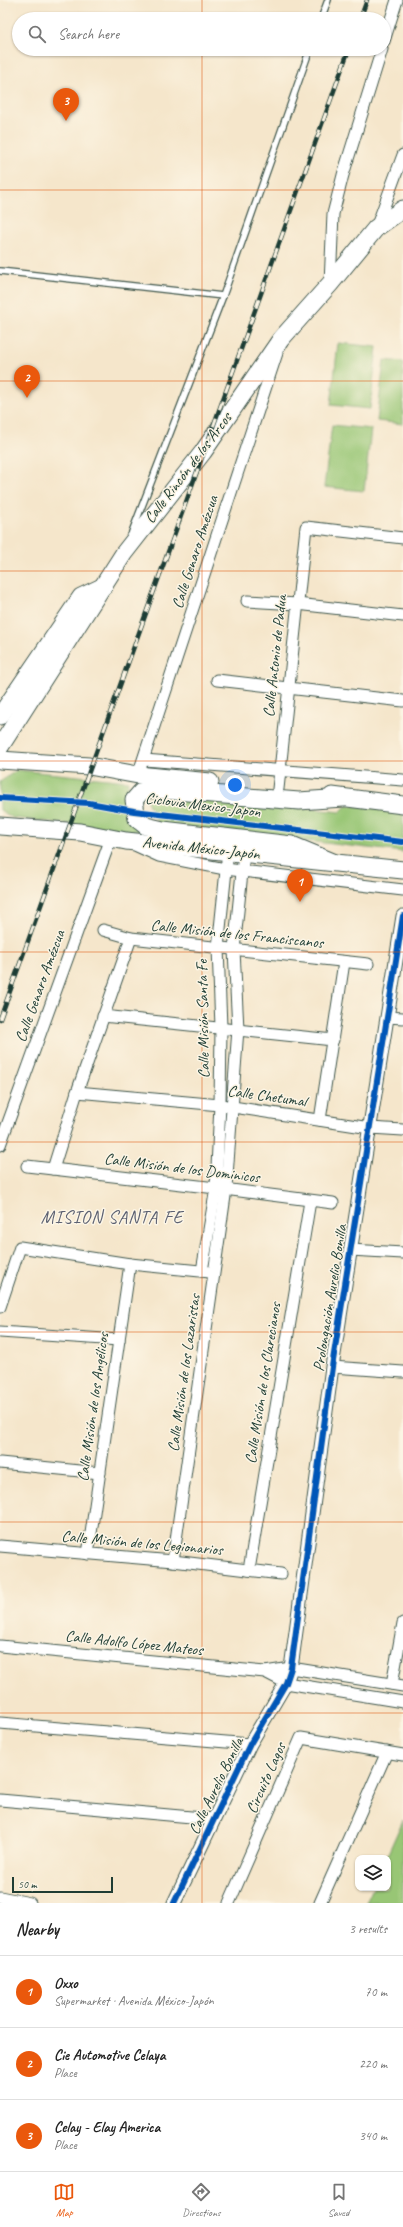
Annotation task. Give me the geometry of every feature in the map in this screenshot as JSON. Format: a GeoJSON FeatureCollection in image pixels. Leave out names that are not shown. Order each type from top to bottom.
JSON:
{"type":"FeatureCollection","features":[{"type":"Feature","properties":{"kind":"main road","name":"Calle Rincón de los Arcos"},"geometry":{"type":"LineString","coordinates":[[0,747],[124,553],[203,452],[281,339],[330,284],[376,228],[403,209]]}},
{"type":"Feature","properties":{"kind":"main road"},"geometry":{"type":"LineString","coordinates":[[0,716],[82,597],[104,586]]}},
{"type":"Feature","properties":{"kind":"main road"},"geometry":{"type":"LineString","coordinates":[[0,760],[89,766],[141,767],[278,789],[403,805]]}},
{"type":"Feature","properties":{"kind":"main road"},"geometry":{"type":"LineString","coordinates":[[333,862],[292,845],[163,830],[146,826],[137,819],[134,800],[141,792],[150,789],[299,801],[343,798]]}},
{"type":"Feature","properties":{"kind":"main road","name":"Avenida México-Japón"},"geometry":{"type":"LineString","coordinates":[[0,826],[41,830],[67,830],[118,840],[403,870]]}},
{"type":"Feature","properties":{"kind":"street"},"geometry":{"type":"LineString","coordinates":[[391,19],[397,0]]}},
{"type":"Feature","properties":{"kind":"street"},"geometry":{"type":"LineString","coordinates":[[330,284],[333,214],[342,175],[380,56]]}},
{"type":"Feature","properties":{"kind":"street"},"geometry":{"type":"LineString","coordinates":[[376,228],[403,155]]}},
{"type":"Feature","properties":{"kind":"street","name":"Calle Genaro Amézcua"},"geometry":{"type":"LineString","coordinates":[[141,767],[281,339]]}},
{"type":"Feature","properties":{"kind":"street","name":"Calle Antonio de Padua"},"geometry":{"type":"LineString","coordinates":[[278,789],[287,687],[306,527],[403,538]]}},
{"type":"Feature","properties":{"kind":"street"},"geometry":{"type":"LineString","coordinates":[[247,601],[297,604],[403,616]]}},
{"type":"Feature","properties":{"kind":"street"},"geometry":{"type":"LineString","coordinates":[[217,680],[403,701]]}},
{"type":"Feature","properties":{"kind":"street"},"geometry":{"type":"LineString","coordinates":[[141,767],[279,769],[403,780]]}},
{"type":"Feature","properties":{"kind":"street"},"geometry":{"type":"LineString","coordinates":[[118,840],[159,856],[225,869],[403,890]]}},
{"type":"Feature","properties":{"kind":"street","name":"Calle Genaro Amézcua"},"geometry":{"type":"LineString","coordinates":[[0,1145],[118,840]]}},
{"type":"Feature","properties":{"kind":"street","name":"Calle Misión Santa Fe"},"geometry":{"type":"LineString","coordinates":[[221,1188],[221,1027],[218,948],[225,869],[236,852]]}},
{"type":"Feature","properties":{"kind":"street","name":"Calle Misión Santa Fe"},"geometry":{"type":"LineString","coordinates":[[221,1188],[232,1107],[238,1029],[234,950],[243,871],[236,852]]}},
{"type":"Feature","properties":{"kind":"street","name":"Prolongación Aurelio Bonilla"},"geometry":{"type":"LineString","coordinates":[[286,1683],[291,1668],[332,1367],[403,916]]}},
{"type":"Feature","properties":{"kind":"street","name":"Calle Misión de los Franciscanos"},"geometry":{"type":"LineString","coordinates":[[103,930],[131,938],[368,964]]}},
{"type":"Feature","properties":{"kind":"street"},"geometry":{"type":"LineString","coordinates":[[53,1169],[77,1092],[131,938]]}},
{"type":"Feature","properties":{"kind":"street"},"geometry":{"type":"LineString","coordinates":[[320,1120],[344,962]]}},
{"type":"Feature","properties":{"kind":"street"},"geometry":{"type":"LineString","coordinates":[[103,1016],[221,1027],[333,1040]]}},
{"type":"Feature","properties":{"kind":"street"},"geometry":{"type":"LineString","coordinates":[[387,1017],[403,1018]]}},
{"type":"Feature","properties":{"kind":"street","name":"Calle Chetumal"},"geometry":{"type":"LineString","coordinates":[[77,1092],[220,1105],[370,1128],[403,1130]]}},
{"type":"Feature","properties":{"kind":"street","name":"Calle Misión de los Dominicos"},"geometry":{"type":"LineString","coordinates":[[27,1166],[221,1188],[333,1204]]}},
{"type":"Feature","properties":{"kind":"street","name":"Calle Misión de los Lazaristas"},"geometry":{"type":"LineString","coordinates":[[202,1271],[221,1188]]}},
{"type":"Feature","properties":{"kind":"street","name":"Calle Misión de los Lazaristas"},"geometry":{"type":"LineString","coordinates":[[173,1561],[214,1273],[221,1188]]}},
{"type":"Feature","properties":{"kind":"street","name":"Calle Misión de los Clarecianos"},"geometry":{"type":"LineString","coordinates":[[249,1570],[310,1201]]}},
{"type":"Feature","properties":{"kind":"street"},"geometry":{"type":"LineString","coordinates":[[0,1307],[20,1248],[130,1264],[214,1273]]}},
{"type":"Feature","properties":{"kind":"street"},"geometry":{"type":"LineString","coordinates":[[350,1250],[403,1253]]}},
{"type":"Feature","properties":{"kind":"street","name":"Calle Misión de los Angélicos"},"geometry":{"type":"LineString","coordinates":[[88,1554],[130,1264]]}},
{"type":"Feature","properties":{"kind":"street"},"geometry":{"type":"LineString","coordinates":[[0,1332],[119,1340]]}},
{"type":"Feature","properties":{"kind":"street"},"geometry":{"type":"LineString","coordinates":[[332,1367],[403,1372]]}},
{"type":"Feature","properties":{"kind":"street"},"geometry":{"type":"LineString","coordinates":[[0,1463],[100,1474]]}},
{"type":"Feature","properties":{"kind":"street","name":"Calle Misión de los Legionarios"},"geometry":{"type":"LineString","coordinates":[[0,1546],[173,1561],[281,1574]]}},
{"type":"Feature","properties":{"kind":"street"},"geometry":{"type":"LineString","coordinates":[[398,1685],[403,1623]]}},
{"type":"Feature","properties":{"kind":"street","name":"Calle Adolfo López Mateos"},"geometry":{"type":"LineString","coordinates":[[0,1646],[265,1672],[291,1668],[398,1685]]}},
{"type":"Feature","properties":{"kind":"street","name":"Calle Adolfo López Mateos"},"geometry":{"type":"LineString","coordinates":[[265,1672],[286,1683],[403,1702]]}},
{"type":"Feature","properties":{"kind":"street","name":"Calle Aurelio Bonilla"},"geometry":{"type":"LineString","coordinates":[[174,1903],[250,1744],[286,1683]]}},
{"type":"Feature","properties":{"kind":"street"},"geometry":{"type":"LineString","coordinates":[[0,1723],[250,1744]]}},
{"type":"Feature","properties":{"kind":"street","name":"Circuito Lagos"},"geometry":{"type":"LineString","coordinates":[[229,1903],[301,1738],[403,1755]]}},
{"type":"Feature","properties":{"kind":"street"},"geometry":{"type":"LineString","coordinates":[[320,1903],[387,1752]]}},
{"type":"Feature","properties":{"kind":"street"},"geometry":{"type":"LineString","coordinates":[[0,1800],[214,1819]]}},
{"type":"Feature","properties":{"kind":"street"},"geometry":{"type":"LineString","coordinates":[[0,1897],[12,1901],[30,1903]]}},
{"type":"Feature","properties":{"kind":"lane"},"geometry":{"type":"LineString","coordinates":[[324,12],[328,0]]}},
{"type":"Feature","properties":{"kind":"lane"},"geometry":{"type":"LineString","coordinates":[[124,553],[223,296],[308,56]]}},
{"type":"Feature","properties":{"kind":"lane"},"geometry":{"type":"LineString","coordinates":[[0,270],[120,286],[223,296]]}},
{"type":"Feature","properties":{"kind":"green space"},"geometry":{"type":"Polygon","coordinates":[[[338,343],[377,347],[370,409],[331,405],[338,343]]]}},
{"type":"Feature","properties":{"kind":"green space"},"geometry":{"type":"Polygon","coordinates":[[[384,360],[403,362],[403,424],[377,421],[384,360]]]}},
{"type":"Feature","properties":{"kind":"green space"},"geometry":{"type":"Polygon","coordinates":[[[332,425],[371,429],[364,491],[324,487],[332,425]]]}},
{"type":"Feature","properties":{"kind":"green space"},"geometry":{"type":"Polygon","coordinates":[[[17,770],[128,781],[128,797],[143,832],[13,818],[0,810],[0,782],[17,770]]]}},
{"type":"Feature","properties":{"kind":"green space"},"geometry":{"type":"Polygon","coordinates":[[[161,793],[340,812],[347,805],[403,811],[403,852],[159,824],[146,799],[161,793]]]}},
{"type":"Feature","properties":{"kind":"green space"},"geometry":{"type":"Polygon","coordinates":[[[403,1820],[403,1903],[366,1903],[372,1891],[391,1891],[391,1855],[387,1855],[403,1820]]]}},
{"type":"Feature","properties":{"kind":"railway"},"geometry":{"type":"LineString","coordinates":[[363,12],[367,0]]}},
{"type":"Feature","properties":{"kind":"railway"},"geometry":{"type":"LineString","coordinates":[[0,1019],[346,56]]}},
{"type":"Feature","properties":{"kind":"cycle path","name":"Ciclovia Mexico-Japon"},"geometry":{"type":"LineString","coordinates":[[0,798],[89,803],[134,811],[403,842]]}},
{"type":"Feature","properties":{"kind":"cycle path"},"geometry":{"type":"LineString","coordinates":[[174,1903],[250,1744],[286,1683],[291,1668],[332,1367],[403,916]]}},
{"type":"Feature","properties":{"kind":"place","name":"Celay - Elay America"},"geometry":{"type":"Point","coordinates":[66,121]}},
{"type":"Feature","properties":{"kind":"place","name":"Cie Automotive Celaya"},"geometry":{"type":"Point","coordinates":[27,398]}},
{"type":"Feature","properties":{"kind":"place","name":"Oxxo"},"geometry":{"type":"Point","coordinates":[300,902]}},
{"type":"Feature","properties":{"kind":"district","name":"MISION SANTA FE"},"geometry":{"type":"Point","coordinates":[112,1217]}}]}
